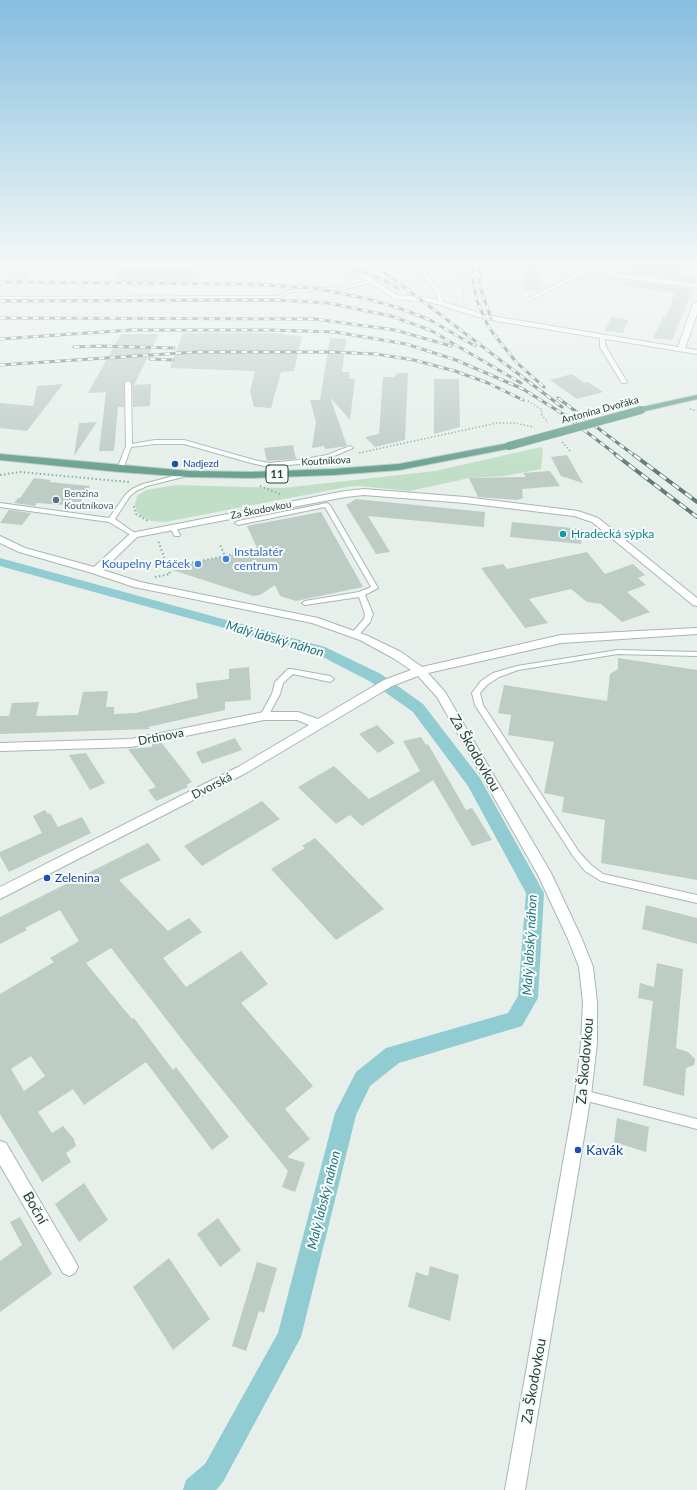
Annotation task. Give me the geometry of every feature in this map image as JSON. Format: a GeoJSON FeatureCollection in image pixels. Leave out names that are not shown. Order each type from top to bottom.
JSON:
{"type":"FeatureCollection","features":[{"type":"Feature","properties":{"kind":"main road","name":"Antonína Dvořáka"},"geometry":{"type":"LineString","coordinates":[[509,446],[641,410],[697,397]]}},
{"type":"Feature","properties":{"kind":"main road","name":"Koutníkova"},"geometry":{"type":"LineString","coordinates":[[0,457],[120,469],[189,474],[264,474],[386,468],[447,459],[509,446]]}},
{"type":"Feature","properties":{"kind":"street"},"geometry":{"type":"LineString","coordinates":[[574,332],[697,352]]}},
{"type":"Feature","properties":{"kind":"street"},"geometry":{"type":"LineString","coordinates":[[681,349],[687,332]]}},
{"type":"Feature","properties":{"kind":"street","name":"Za Škodovkou"},"geometry":{"type":"LineString","coordinates":[[134,535],[175,531],[298,503],[364,492],[465,500],[576,513],[596,520],[697,603]]}},
{"type":"Feature","properties":{"kind":"street"},"geometry":{"type":"LineString","coordinates":[[96,570],[134,535]]}},
{"type":"Feature","properties":{"kind":"street","name":"Za Škodovkou"},"geometry":{"type":"LineString","coordinates":[[0,539],[22,550],[96,570],[138,585],[314,620],[355,634],[397,655],[420,671],[441,695],[544,873],[575,939],[586,967],[590,1002],[589,1043],[583,1095],[515,1490]]}},
{"type":"Feature","properties":{"kind":"street"},"geometry":{"type":"LineString","coordinates":[[420,671],[561,639],[697,631]]}},
{"type":"Feature","properties":{"kind":"street","name":"Dvorská"},"geometry":{"type":"LineString","coordinates":[[0,893],[242,770],[388,683],[420,671]]}},
{"type":"Feature","properties":{"kind":"street","name":"Drtinova"},"geometry":{"type":"LineString","coordinates":[[0,747],[132,742],[264,716],[298,716],[319,724]]}},
{"type":"Feature","properties":{"kind":"street","name":"Boční"},"geometry":{"type":"LineString","coordinates":[[0,1149],[69,1267]]}},
{"type":"Feature","properties":{"kind":"lane"},"geometry":{"type":"LineString","coordinates":[[602,336],[603,347],[624,382]]}},
{"type":"Feature","properties":{"kind":"lane"},"geometry":{"type":"LineString","coordinates":[[120,469],[128,446],[128,383]]}},
{"type":"Feature","properties":{"kind":"lane"},"geometry":{"type":"LineString","coordinates":[[128,446],[155,442],[184,442],[253,462],[269,465],[299,462],[348,450]]}},
{"type":"Feature","properties":{"kind":"lane"},"geometry":{"type":"LineString","coordinates":[[111,520],[128,495],[134,490],[145,485],[189,474]]}},
{"type":"Feature","properties":{"kind":"lane"},"geometry":{"type":"LineString","coordinates":[[0,505],[111,520],[134,535]]}},
{"type":"Feature","properties":{"kind":"lane"},"geometry":{"type":"LineString","coordinates":[[238,522],[327,505],[375,588],[361,594],[305,604]]}},
{"type":"Feature","properties":{"kind":"lane"},"geometry":{"type":"LineString","coordinates":[[355,634],[367,620],[369,614],[361,594]]}},
{"type":"Feature","properties":{"kind":"lane"},"geometry":{"type":"LineString","coordinates":[[697,654],[618,652],[517,668],[496,675],[484,683],[476,693],[478,705],[576,854],[588,868],[601,877],[697,899]]}},
{"type":"Feature","properties":{"kind":"lane"},"geometry":{"type":"LineString","coordinates":[[264,716],[276,694],[279,682],[291,671],[330,679]]}},
{"type":"Feature","properties":{"kind":"lane"},"geometry":{"type":"LineString","coordinates":[[583,1095],[697,1124]]}},
{"type":"Feature","properties":{"kind":"path"},"geometry":{"type":"LineString","coordinates":[[528,401],[542,410],[541,414],[548,426]]}},
{"type":"Feature","properties":{"kind":"path"},"geometry":{"type":"LineString","coordinates":[[348,450],[357,453],[497,423],[514,423],[541,428]]}},
{"type":"Feature","properties":{"kind":"path"},"geometry":{"type":"LineString","coordinates":[[558,439],[569,448],[571,452]]}},
{"type":"Feature","properties":{"kind":"path"},"geometry":{"type":"LineString","coordinates":[[260,486],[296,499],[298,503]]}},
{"type":"Feature","properties":{"kind":"path"},"geometry":{"type":"LineString","coordinates":[[134,501],[136,514],[150,522]]}},
{"type":"Feature","properties":{"kind":"path"},"geometry":{"type":"LineString","coordinates":[[150,578],[170,574],[156,535]]}},
{"type":"Feature","properties":{"kind":"path"},"geometry":{"type":"LineString","coordinates":[[220,545],[225,556]]}},
{"type":"Feature","properties":{"kind":"path"},"geometry":{"type":"LineString","coordinates":[[168,567],[252,550]]}},
{"type":"Feature","properties":{"kind":"green space"},"geometry":{"type":"Polygon","coordinates":[[[541,447],[543,449],[541,469],[504,476],[469,478],[410,491],[359,486],[347,487],[165,522],[151,521],[140,516],[136,510],[135,504],[137,496],[146,490],[176,485],[283,488],[435,471],[541,447]]]}},
{"type":"Feature","properties":{"kind":"building"},"geometry":{"type":"Polygon","coordinates":[[[610,332],[624,332],[623,333],[610,332]]]}},
{"type":"Feature","properties":{"kind":"building"},"geometry":{"type":"Polygon","coordinates":[[[656,332],[675,332],[672,340],[653,338],[656,332]]]}},
{"type":"Feature","properties":{"kind":"building"},"geometry":{"type":"Polygon","coordinates":[[[183,333],[275,333],[302,336],[294,371],[281,372],[271,408],[254,407],[250,391],[255,371],[170,368],[183,333]]]}},
{"type":"Feature","properties":{"kind":"building"},"geometry":{"type":"Polygon","coordinates":[[[121,334],[159,334],[134,385],[151,384],[150,406],[133,407],[132,383],[129,380],[124,382],[124,407],[118,407],[114,451],[99,451],[106,392],[88,393],[121,334]]]}},
{"type":"Feature","properties":{"kind":"building"},"geometry":{"type":"Polygon","coordinates":[[[330,338],[346,339],[342,372],[350,372],[349,379],[355,379],[350,420],[330,397],[347,446],[325,449],[324,446],[312,448],[316,422],[310,400],[320,400],[330,338]]]}},
{"type":"Feature","properties":{"kind":"building"},"geometry":{"type":"Polygon","coordinates":[[[397,373],[408,373],[405,440],[375,447],[365,437],[379,434],[383,377],[394,377],[397,373]]]}},
{"type":"Feature","properties":{"kind":"building"},"geometry":{"type":"Polygon","coordinates":[[[572,374],[584,383],[588,382],[603,392],[577,399],[550,380],[572,374]]]}},
{"type":"Feature","properties":{"kind":"building"},"geometry":{"type":"Polygon","coordinates":[[[434,379],[459,379],[460,427],[434,434],[434,379]]]}},
{"type":"Feature","properties":{"kind":"building"},"geometry":{"type":"Polygon","coordinates":[[[63,384],[27,431],[0,428],[0,403],[33,406],[37,386],[63,384]]]}},
{"type":"Feature","properties":{"kind":"building"},"geometry":{"type":"Polygon","coordinates":[[[97,422],[74,456],[79,423],[97,422]]]}},
{"type":"Feature","properties":{"kind":"building"},"geometry":{"type":"Polygon","coordinates":[[[293,445],[296,459],[267,461],[264,448],[293,445]]]}},
{"type":"Feature","properties":{"kind":"building"},"geometry":{"type":"Polygon","coordinates":[[[567,455],[583,483],[561,476],[551,457],[567,455]]]}},
{"type":"Feature","properties":{"kind":"building"},"geometry":{"type":"Polygon","coordinates":[[[550,471],[560,486],[522,489],[523,498],[517,500],[478,497],[469,478],[526,477],[523,473],[550,471]]]}},
{"type":"Feature","properties":{"kind":"building"},"geometry":{"type":"Polygon","coordinates":[[[34,478],[51,480],[49,482],[90,486],[78,506],[37,503],[35,506],[14,503],[18,498],[20,498],[34,478]]]}},
{"type":"Feature","properties":{"kind":"building"},"geometry":{"type":"Polygon","coordinates":[[[356,499],[485,512],[484,527],[368,516],[390,552],[376,554],[346,505],[356,499]]]}},
{"type":"Feature","properties":{"kind":"building"},"geometry":{"type":"Polygon","coordinates":[[[9,510],[31,513],[22,525],[0,523],[9,510]]]}},
{"type":"Feature","properties":{"kind":"building"},"geometry":{"type":"Polygon","coordinates":[[[321,512],[363,587],[296,601],[280,596],[275,585],[260,595],[253,596],[166,568],[258,550],[247,526],[321,512]]]}},
{"type":"Feature","properties":{"kind":"building"},"geometry":{"type":"Polygon","coordinates":[[[512,522],[582,529],[581,544],[510,537],[512,522]]]}},
{"type":"Feature","properties":{"kind":"building"},"geometry":{"type":"Polygon","coordinates":[[[587,552],[605,574],[633,564],[645,575],[638,578],[646,585],[627,592],[650,612],[622,622],[601,604],[587,602],[571,589],[529,599],[548,623],[525,628],[481,568],[503,564],[507,569],[587,552]]]}},
{"type":"Feature","properties":{"kind":"building"},"geometry":{"type":"Polygon","coordinates":[[[618,658],[697,670],[697,880],[601,863],[605,820],[562,812],[564,797],[544,793],[554,742],[508,735],[511,715],[498,713],[504,685],[607,701],[610,674],[618,669],[618,658]]]}},
{"type":"Feature","properties":{"kind":"building"},"geometry":{"type":"Polygon","coordinates":[[[249,667],[251,700],[225,702],[225,710],[148,727],[150,729],[0,734],[0,716],[9,716],[12,703],[39,702],[36,716],[78,715],[83,692],[108,691],[106,707],[114,707],[114,714],[136,713],[198,698],[196,683],[229,679],[229,669],[249,667]]]}},
{"type":"Feature","properties":{"kind":"building"},"geometry":{"type":"Polygon","coordinates":[[[377,725],[395,743],[378,753],[359,734],[377,725]]]}},
{"type":"Feature","properties":{"kind":"building"},"geometry":{"type":"Polygon","coordinates":[[[421,737],[426,745],[428,744],[466,810],[472,808],[492,840],[472,846],[433,780],[362,826],[350,815],[336,824],[298,787],[334,766],[369,799],[420,771],[403,741],[421,737]]]}},
{"type":"Feature","properties":{"kind":"building"},"geometry":{"type":"Polygon","coordinates":[[[235,738],[242,750],[202,764],[196,752],[235,738]]]}},
{"type":"Feature","properties":{"kind":"building"},"geometry":{"type":"Polygon","coordinates":[[[161,742],[192,782],[186,785],[188,787],[156,801],[148,790],[156,787],[128,749],[152,747],[152,744],[161,742]]]}},
{"type":"Feature","properties":{"kind":"building"},"geometry":{"type":"Polygon","coordinates":[[[86,753],[105,783],[90,790],[69,755],[86,753]]]}},
{"type":"Feature","properties":{"kind":"building"},"geometry":{"type":"Polygon","coordinates":[[[262,801],[280,819],[202,866],[184,846],[262,801]]]}},
{"type":"Feature","properties":{"kind":"building"},"geometry":{"type":"Polygon","coordinates":[[[45,810],[48,814],[50,813],[58,827],[82,817],[91,833],[9,872],[0,856],[0,852],[42,833],[33,816],[45,810]]]}},
{"type":"Feature","properties":{"kind":"building"},"geometry":{"type":"Polygon","coordinates":[[[315,838],[384,909],[336,940],[271,869],[305,848],[302,846],[315,838]]]}},
{"type":"Feature","properties":{"kind":"building"},"geometry":{"type":"Polygon","coordinates":[[[148,843],[161,860],[119,880],[168,931],[189,918],[202,932],[163,958],[186,987],[241,951],[268,984],[241,1003],[313,1086],[285,1109],[310,1139],[287,1157],[305,1163],[295,1192],[282,1187],[288,1171],[194,1055],[111,948],[86,963],[132,1019],[134,1018],[173,1070],[176,1067],[229,1137],[212,1150],[146,1062],[84,1105],[73,1089],[38,1112],[52,1133],[63,1126],[74,1139],[76,1146],[66,1153],[71,1162],[42,1182],[0,1114],[0,994],[54,962],[50,958],[79,941],[60,910],[25,928],[27,930],[0,944],[0,917],[148,843]],[[31,1056],[11,1069],[24,1091],[45,1076],[31,1056]]]}},
{"type":"Feature","properties":{"kind":"building"},"geometry":{"type":"Polygon","coordinates":[[[646,905],[697,918],[697,944],[642,929],[646,905]]]}},
{"type":"Feature","properties":{"kind":"building"},"geometry":{"type":"Polygon","coordinates":[[[657,963],[683,969],[676,1048],[688,1052],[695,1059],[694,1065],[686,1068],[684,1096],[643,1085],[653,1001],[638,998],[640,983],[654,987],[657,963]]]}},
{"type":"Feature","properties":{"kind":"building"},"geometry":{"type":"Polygon","coordinates":[[[617,1118],[649,1127],[646,1152],[614,1142],[617,1118]]]}},
{"type":"Feature","properties":{"kind":"building"},"geometry":{"type":"Polygon","coordinates":[[[84,1183],[108,1220],[79,1242],[55,1204],[84,1183]]]}},
{"type":"Feature","properties":{"kind":"building"},"geometry":{"type":"Polygon","coordinates":[[[20,1217],[52,1274],[0,1312],[0,1261],[22,1245],[10,1222],[20,1217]]]}},
{"type":"Feature","properties":{"kind":"building"},"geometry":{"type":"Polygon","coordinates":[[[218,1218],[241,1250],[220,1267],[197,1234],[218,1218]]]}},
{"type":"Feature","properties":{"kind":"building"},"geometry":{"type":"Polygon","coordinates":[[[169,1258],[210,1319],[173,1350],[133,1287],[169,1258]]]}},
{"type":"Feature","properties":{"kind":"building"},"geometry":{"type":"Polygon","coordinates":[[[257,1262],[277,1268],[264,1313],[259,1311],[246,1351],[232,1346],[257,1262]]]}},
{"type":"Feature","properties":{"kind":"building"},"geometry":{"type":"Polygon","coordinates":[[[430,1266],[459,1275],[450,1321],[408,1307],[416,1272],[428,1276],[430,1266]]]}},
{"type":"Feature","properties":{"kind":"waterway","name":"Malý labský náhon"},"geometry":{"type":"LineString","coordinates":[[0,562],[320,650],[376,678],[418,708],[474,782],[535,893],[528,998],[515,1020],[393,1055],[363,1079],[346,1113],[289,1337],[214,1473],[196,1490]]}},
{"type":"Feature","properties":{"kind":"railway"},"geometry":{"type":"LineString","coordinates":[[0,339],[109,332]]}},
{"type":"Feature","properties":{"kind":"railway"},"geometry":{"type":"LineString","coordinates":[[320,332],[335,332],[406,344],[456,360],[523,389],[563,414],[618,456]]}},
{"type":"Feature","properties":{"kind":"railway"},"geometry":{"type":"LineString","coordinates":[[400,332],[451,346]]}},
{"type":"Feature","properties":{"kind":"railway"},"geometry":{"type":"LineString","coordinates":[[433,332],[521,383]]}},
{"type":"Feature","properties":{"kind":"railway"},"geometry":{"type":"LineString","coordinates":[[450,332],[475,346]]}},
{"type":"Feature","properties":{"kind":"railway"},"geometry":{"type":"LineString","coordinates":[[463,332],[562,407]]}},
{"type":"Feature","properties":{"kind":"railway"},"geometry":{"type":"LineString","coordinates":[[492,332],[516,362],[544,387]]}},
{"type":"Feature","properties":{"kind":"railway"},"geometry":{"type":"LineString","coordinates":[[74,347],[99,346],[174,348]]}},
{"type":"Feature","properties":{"kind":"railway"},"geometry":{"type":"LineString","coordinates":[[0,365],[196,352],[332,352],[376,354],[414,360],[455,371],[488,383],[523,400]]}},
{"type":"Feature","properties":{"kind":"railway"},"geometry":{"type":"LineString","coordinates":[[150,359],[173,360]]}},
{"type":"Feature","properties":{"kind":"railway"},"geometry":{"type":"LineString","coordinates":[[558,398],[635,456]]}},
{"type":"Feature","properties":{"kind":"railway"},"geometry":{"type":"LineString","coordinates":[[616,455],[697,517]]}},
{"type":"Feature","properties":{"kind":"railway"},"geometry":{"type":"LineString","coordinates":[[634,455],[697,502]]}},
{"type":"Feature","properties":{"kind":"place","name":"Nadjezd"},"geometry":{"type":"Point","coordinates":[175,464]}},
{"type":"Feature","properties":{"kind":"place","name":"Benzina Koutníkova"},"geometry":{"type":"Point","coordinates":[56,500]}},
{"type":"Feature","properties":{"kind":"place","name":"Hradecká sýpka"},"geometry":{"type":"Point","coordinates":[563,534]}},
{"type":"Feature","properties":{"kind":"place","name":"Instalatér centrum"},"geometry":{"type":"Point","coordinates":[226,559]}},
{"type":"Feature","properties":{"kind":"place","name":"Koupelny Ptáček"},"geometry":{"type":"Point","coordinates":[198,564]}},
{"type":"Feature","properties":{"kind":"place","name":"Zelenina"},"geometry":{"type":"Point","coordinates":[47,878]}},
{"type":"Feature","properties":{"kind":"place","name":"Kavák"},"geometry":{"type":"Point","coordinates":[578,1150]}}]}
